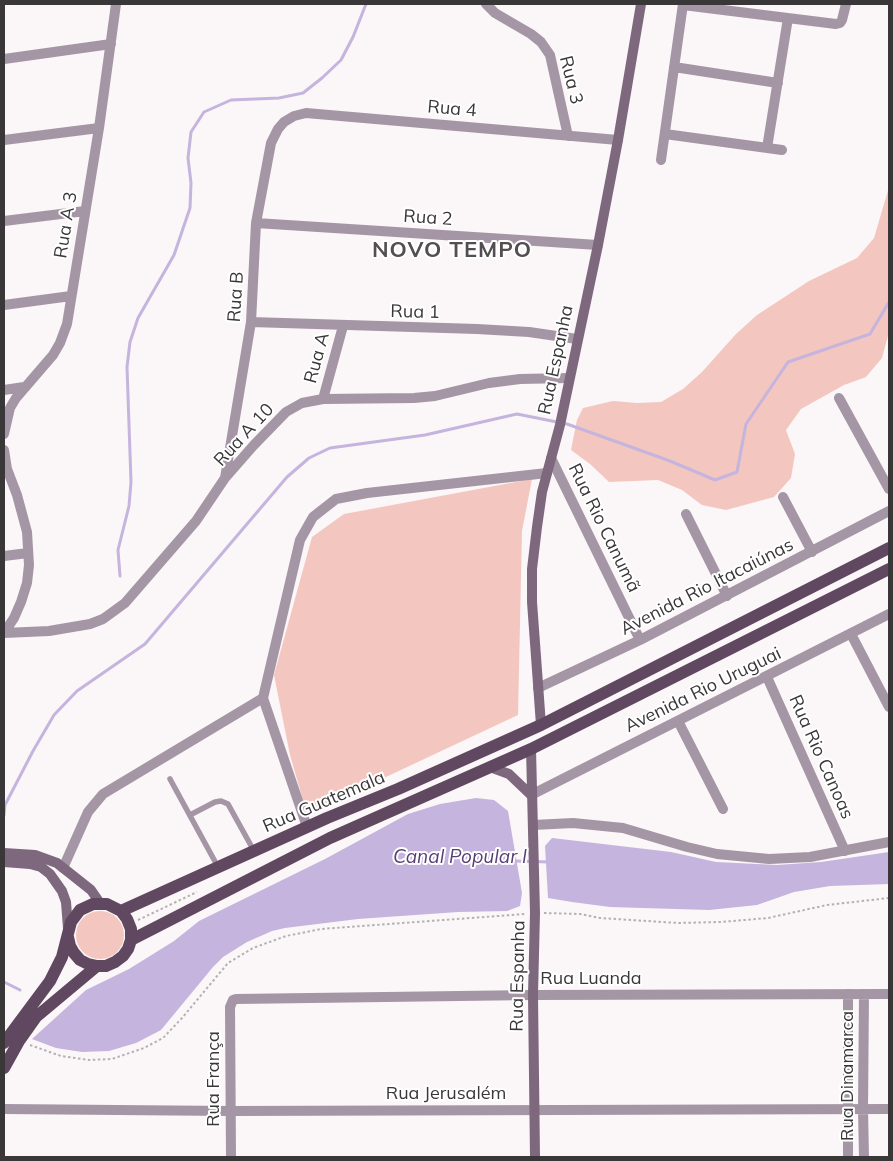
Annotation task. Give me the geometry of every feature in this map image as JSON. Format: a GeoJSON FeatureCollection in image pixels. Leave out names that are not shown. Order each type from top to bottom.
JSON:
{"type":"FeatureCollection","features":[{"type":"Feature","properties":{"kind":"main road","name":"Rua Guatemala"},"geometry":{"type":"LineString","coordinates":[[121,911],[307,827],[398,790],[541,725],[889,548]]}},
{"type":"Feature","properties":{"kind":"main road","name":"Rua Guatemala"},"geometry":{"type":"LineString","coordinates":[[131,940],[330,838],[531,749],[889,569]]}},
{"type":"Feature","properties":{"kind":"main road"},"geometry":{"type":"LineString","coordinates":[[398,790],[404,805]]}},
{"type":"Feature","properties":{"kind":"main road"},"geometry":{"type":"LineString","coordinates":[[4,1043],[50,981],[62,957],[68,933],[71,922],[80,910],[86,906],[100,903],[107,904],[121,911],[129,924],[131,940],[128,948],[115,962],[97,966],[88,964],[74,953],[70,946],[68,933]]}},
{"type":"Feature","properties":{"kind":"main road"},"geometry":{"type":"LineString","coordinates":[[4,1068],[19,1041],[36,1018],[97,966]]}},
{"type":"Feature","properties":{"kind":"street","name":"Rua A 3"},"geometry":{"type":"LineString","coordinates":[[4,434],[10,408],[24,387],[60,343],[66,324],[99,128],[116,4]]}},
{"type":"Feature","properties":{"kind":"street","name":"Rua 3"},"geometry":{"type":"LineString","coordinates":[[486,4],[495,12],[531,34],[541,42],[550,55],[568,136]]}},
{"type":"Feature","properties":{"kind":"street","name":"Rua Espanha"},"geometry":{"type":"LineString","coordinates":[[541,725],[532,602],[532,569],[537,527],[542,492],[564,408],[598,245],[618,140],[640,4]]}},
{"type":"Feature","properties":{"kind":"street"},"geometry":{"type":"LineString","coordinates":[[661,160],[683,4],[840,23],[846,4]]}},
{"type":"Feature","properties":{"kind":"street"},"geometry":{"type":"LineString","coordinates":[[767,148],[788,18]]}},
{"type":"Feature","properties":{"kind":"street"},"geometry":{"type":"LineString","coordinates":[[4,59],[111,44]]}},
{"type":"Feature","properties":{"kind":"street"},"geometry":{"type":"LineString","coordinates":[[674,67],[778,83]]}},
{"type":"Feature","properties":{"kind":"street","name":"Rua 4"},"geometry":{"type":"LineString","coordinates":[[284,122],[294,116],[306,113],[618,140]]}},
{"type":"Feature","properties":{"kind":"street","name":"Rua B"},"geometry":{"type":"LineString","coordinates":[[225,478],[252,322],[256,223],[271,143],[284,122]]}},
{"type":"Feature","properties":{"kind":"street"},"geometry":{"type":"LineString","coordinates":[[4,140],[99,128]]}},
{"type":"Feature","properties":{"kind":"street"},"geometry":{"type":"LineString","coordinates":[[665,134],[782,150]]}},
{"type":"Feature","properties":{"kind":"street"},"geometry":{"type":"LineString","coordinates":[[4,221],[84,211]]}},
{"type":"Feature","properties":{"kind":"street","name":"Rua 2"},"geometry":{"type":"LineString","coordinates":[[256,223],[598,245]]}},
{"type":"Feature","properties":{"kind":"street"},"geometry":{"type":"LineString","coordinates":[[4,305],[72,296]]}},
{"type":"Feature","properties":{"kind":"street","name":"Rua 1"},"geometry":{"type":"LineString","coordinates":[[252,322],[477,329],[529,332],[577,339]]}},
{"type":"Feature","properties":{"kind":"street","name":"Rua A"},"geometry":{"type":"LineString","coordinates":[[323,399],[343,326]]}},
{"type":"Feature","properties":{"kind":"street","name":"Rua A 10"},"geometry":{"type":"LineString","coordinates":[[4,633],[49,631],[90,624],[103,619],[125,603],[196,521],[225,478],[286,412],[302,403],[323,399],[436,396],[488,383],[520,379],[569,378]]}},
{"type":"Feature","properties":{"kind":"street"},"geometry":{"type":"LineString","coordinates":[[4,390],[24,387]]}},
{"type":"Feature","properties":{"kind":"street"},"geometry":{"type":"LineString","coordinates":[[839,398],[889,489]]}},
{"type":"Feature","properties":{"kind":"street"},"geometry":{"type":"LineString","coordinates":[[4,450],[5,469],[22,514],[26,532],[29,565],[25,589],[14,618],[4,633]]}},
{"type":"Feature","properties":{"kind":"street","name":"Rua Rio Canumã"},"geometry":{"type":"LineString","coordinates":[[551,458],[640,640]]}},
{"type":"Feature","properties":{"kind":"street"},"geometry":{"type":"LineString","coordinates":[[307,827],[263,698],[300,540],[313,518],[336,499],[367,493],[547,473]]}},
{"type":"Feature","properties":{"kind":"street"},"geometry":{"type":"LineString","coordinates":[[783,497],[812,552]]}},
{"type":"Feature","properties":{"kind":"street","name":"Avenida Rio Itacaiúnas"},"geometry":{"type":"LineString","coordinates":[[538,688],[640,640],[889,512]]}},
{"type":"Feature","properties":{"kind":"street"},"geometry":{"type":"LineString","coordinates":[[686,514],[726,596]]}},
{"type":"Feature","properties":{"kind":"street"},"geometry":{"type":"LineString","coordinates":[[4,556],[28,553]]}},
{"type":"Feature","properties":{"kind":"street","name":"Avenida Rio Uruguai"},"geometry":{"type":"LineString","coordinates":[[531,795],[889,614]]}},
{"type":"Feature","properties":{"kind":"street"},"geometry":{"type":"LineString","coordinates":[[851,634],[889,707]]}},
{"type":"Feature","properties":{"kind":"street","name":"Rua Rio Canoas"},"geometry":{"type":"LineString","coordinates":[[767,677],[845,851]]}},
{"type":"Feature","properties":{"kind":"street"},"geometry":{"type":"LineString","coordinates":[[63,868],[88,812],[103,794],[263,698]]}},
{"type":"Feature","properties":{"kind":"street"},"geometry":{"type":"LineString","coordinates":[[678,721],[723,809]]}},
{"type":"Feature","properties":{"kind":"street","name":"Rua Espanha"},"geometry":{"type":"LineString","coordinates":[[531,749],[535,913],[533,995],[535,1157]]}},
{"type":"Feature","properties":{"kind":"street"},"geometry":{"type":"LineString","coordinates":[[490,767],[509,774],[531,795]]}},
{"type":"Feature","properties":{"kind":"street"},"geometry":{"type":"LineString","coordinates":[[533,826],[573,823],[623,828],[717,854],[769,859],[810,857],[889,842]]}},
{"type":"Feature","properties":{"kind":"street"},"geometry":{"type":"LineString","coordinates":[[4,853],[35,855],[46,858],[92,890],[100,903]]}},
{"type":"Feature","properties":{"kind":"street"},"geometry":{"type":"LineString","coordinates":[[4,862],[30,864],[41,867],[50,874],[62,891],[66,902],[68,933]]}},
{"type":"Feature","properties":{"kind":"street","name":"Rua Dinamarca"},"geometry":{"type":"LineString","coordinates":[[848,994],[848,1157]]}},
{"type":"Feature","properties":{"kind":"street","name":"Rua Dinamarca"},"geometry":{"type":"LineString","coordinates":[[864,994],[864,1157]]}},
{"type":"Feature","properties":{"kind":"street","name":"Rua Luanda"},"geometry":{"type":"LineString","coordinates":[[233,1000],[241,998],[533,995],[889,994]]}},
{"type":"Feature","properties":{"kind":"street","name":"Rua França"},"geometry":{"type":"LineString","coordinates":[[231,1157],[230,1007],[233,1000]]}},
{"type":"Feature","properties":{"kind":"street","name":"Rua Jerusalém"},"geometry":{"type":"LineString","coordinates":[[4,1109],[230,1111],[889,1109]]}},
{"type":"Feature","properties":{"kind":"lane"},"geometry":{"type":"LineString","coordinates":[[170,779],[218,867]]}},
{"type":"Feature","properties":{"kind":"lane"},"geometry":{"type":"LineString","coordinates":[[190,815],[215,802],[221,801],[228,804],[254,851]]}},
{"type":"Feature","properties":{"kind":"path"},"geometry":{"type":"LineString","coordinates":[[19,1041],[61,1056],[89,1060],[112,1059],[144,1048],[163,1038],[228,963],[253,948],[286,936],[321,929],[535,913],[580,914],[600,918],[678,923],[720,922],[768,918],[827,905],[889,898]]}},
{"type":"Feature","properties":{"kind":"shaded area"},"geometry":{"type":"Polygon","coordinates":[[[889,187],[889,332],[882,358],[866,377],[844,385],[801,409],[786,430],[795,454],[791,478],[774,497],[726,510],[702,505],[682,490],[658,480],[609,482],[590,464],[571,450],[577,420],[583,408],[613,401],[661,402],[683,389],[702,372],[736,334],[757,315],[809,281],[857,258],[874,238],[889,187]]]}},
{"type":"Feature","properties":{"kind":"shaded area"},"geometry":{"type":"Polygon","coordinates":[[[532,479],[522,531],[518,715],[307,814],[290,755],[274,675],[312,537],[344,514],[532,479]]]}},
{"type":"Feature","properties":{"kind":"shaded area"},"geometry":{"type":"Polygon","coordinates":[[[100,911],[109,913],[117,918],[122,926],[124,935],[122,944],[117,952],[109,957],[100,959],[91,957],[83,952],[78,944],[76,935],[78,926],[83,918],[91,913],[100,911]]]}},
{"type":"Feature","properties":{"kind":"water","name":"Canal Popular I"},"geometry":{"type":"Polygon","coordinates":[[[476,798],[494,800],[508,811],[522,893],[520,906],[507,911],[458,912],[358,919],[272,931],[247,942],[223,957],[161,1030],[136,1043],[109,1051],[82,1052],[56,1048],[32,1039],[86,990],[129,969],[174,941],[199,921],[325,859],[408,814],[440,804],[476,798]]]}},
{"type":"Feature","properties":{"kind":"water","name":"Canal Popular I"},"geometry":{"type":"Polygon","coordinates":[[[552,838],[671,852],[716,862],[777,865],[821,862],[889,852],[889,884],[830,886],[794,892],[757,905],[709,910],[610,907],[572,902],[548,898],[545,846],[552,838]]]}},
{"type":"Feature","properties":{"kind":"waterway"},"geometry":{"type":"LineString","coordinates":[[120,576],[118,550],[129,506],[131,482],[127,367],[130,342],[138,318],[174,255],[190,208],[191,183],[188,158],[191,132],[204,112],[231,100],[279,98],[303,93],[341,60],[353,37],[366,4]]}},
{"type":"Feature","properties":{"kind":"waterway"},"geometry":{"type":"LineString","coordinates":[[4,815],[5,805],[54,715],[77,691],[145,644],[287,477],[309,458],[330,448],[425,435],[517,414],[567,424],[670,461],[715,480],[737,472],[746,424],[788,362],[870,334],[889,302]]}},
{"type":"Feature","properties":{"kind":"waterway"},"geometry":{"type":"LineString","coordinates":[[514,861],[550,862]]}},
{"type":"Feature","properties":{"kind":"waterway"},"geometry":{"type":"LineString","coordinates":[[4,982],[20,990]]}},
{"type":"Feature","properties":{"kind":"district","name":"NOVO TEMPO"},"geometry":{"type":"Point","coordinates":[452,250]}}]}
